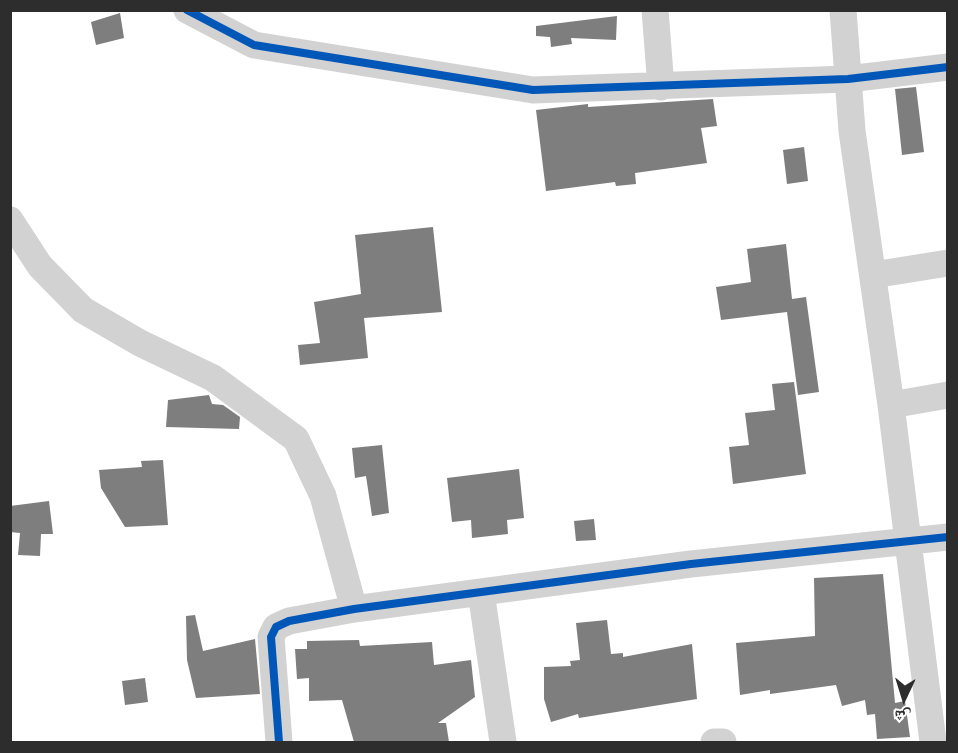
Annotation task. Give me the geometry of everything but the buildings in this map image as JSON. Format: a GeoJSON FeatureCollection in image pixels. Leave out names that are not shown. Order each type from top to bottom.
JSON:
{"type":"FeatureCollection","features":[{"type":"Feature","properties":{"kind":"street"},"geometry":{"type":"LineString","coordinates":[[187,10],[254,45],[472,82],[533,90],[661,87],[848,78],[948,67]]}},
{"type":"Feature","properties":{"kind":"street"},"geometry":{"type":"LineString","coordinates":[[655,10],[661,87]]}},
{"type":"Feature","properties":{"kind":"street"},"geometry":{"type":"LineString","coordinates":[[843,10],[852,130],[891,405],[933,742]]}},
{"type":"Feature","properties":{"kind":"street"},"geometry":{"type":"LineString","coordinates":[[10,220],[40,266],[83,310],[140,343],[213,378],[296,439],[323,496],[354,609]]}},
{"type":"Feature","properties":{"kind":"street"},"geometry":{"type":"LineString","coordinates":[[873,275],[948,263]]}},
{"type":"Feature","properties":{"kind":"street"},"geometry":{"type":"LineString","coordinates":[[891,405],[948,395]]}},
{"type":"Feature","properties":{"kind":"street"},"geometry":{"type":"LineString","coordinates":[[279,742],[271,637],[276,627],[289,621],[354,609],[691,564],[948,537]]}},
{"type":"Feature","properties":{"kind":"street"},"geometry":{"type":"LineString","coordinates":[[482,591],[503,742]]}},
{"type":"Feature","properties":{"kind":"street"},"geometry":{"type":"LineString","coordinates":[[714,742],[723,742]]}},
{"type":"Feature","properties":{"kind":"cycle path"},"geometry":{"type":"LineString","coordinates":[[187,10],[254,45],[533,90],[848,79],[948,67]]}},
{"type":"Feature","properties":{"kind":"cycle path"},"geometry":{"type":"LineString","coordinates":[[279,742],[271,637],[276,627],[289,621],[354,609],[691,564],[948,537]]}}]}
